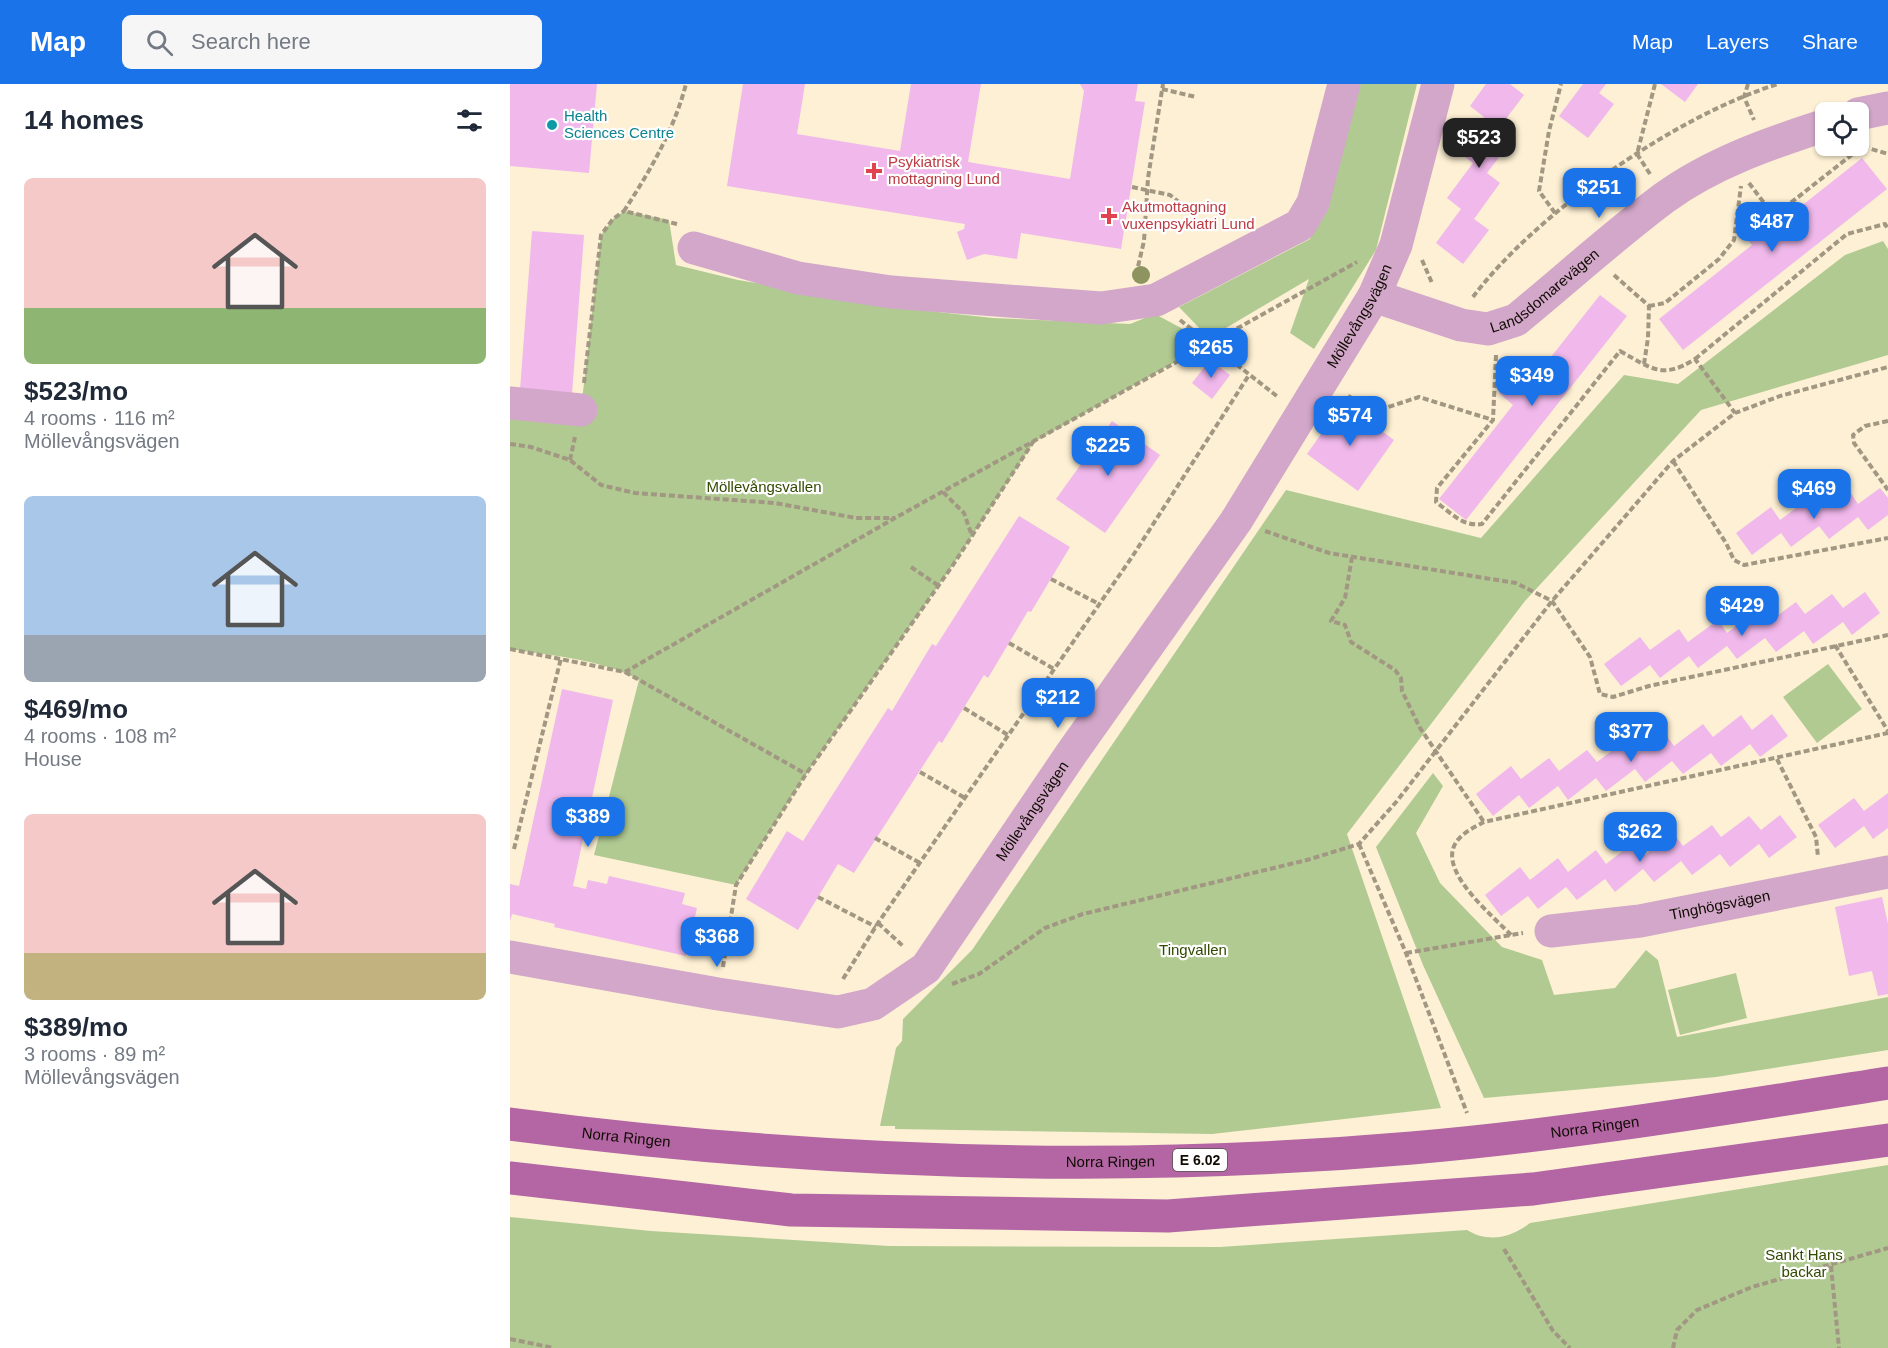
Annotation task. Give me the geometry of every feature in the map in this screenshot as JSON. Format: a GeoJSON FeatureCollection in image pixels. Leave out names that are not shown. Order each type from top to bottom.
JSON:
{"type":"FeatureCollection","features":[{"type":"Feature","properties":{"kind":"main road","name":"Norra Ringen"},"geometry":{"type":"LineString","coordinates":[[510,1124],[790,1152],[938,1161],[1171,1161],[1410,1148],[1516,1137],[1888,1083]]}},
{"type":"Feature","properties":{"kind":"main road"},"geometry":{"type":"LineString","coordinates":[[510,1178],[790,1210],[1168,1216],[1533,1189],[1888,1140]]}},
{"type":"Feature","properties":{"kind":"street"},"geometry":{"type":"LineString","coordinates":[[694,248],[798,279],[891,292],[1101,308],[1143,303],[1300,225],[1313,203],[1344,84]]}},
{"type":"Feature","properties":{"kind":"street","name":"Möllevångsvägen"},"geometry":{"type":"LineString","coordinates":[[510,957],[798,1008],[838,1012],[858,1010],[891,994],[926,968],[1078,744],[1236,521],[1374,296],[1408,249],[1438,84]]}},
{"type":"Feature","properties":{"kind":"street"},"geometry":{"type":"LineString","coordinates":[[1869,112],[1888,108]]}},
{"type":"Feature","properties":{"kind":"street","name":"Landsdomarevägen"},"geometry":{"type":"LineString","coordinates":[[1374,296],[1461,325],[1488,328],[1516,320],[1665,197],[1706,173],[1764,146],[1815,129]]}},
{"type":"Feature","properties":{"kind":"street"},"geometry":{"type":"LineString","coordinates":[[510,403],[580,410]]}},
{"type":"Feature","properties":{"kind":"street","name":"Tinghögsvägen"},"geometry":{"type":"LineString","coordinates":[[1551,931],[1640,921],[1888,872]]}},
{"type":"Feature","properties":{"kind":"path"},"geometry":{"type":"LineString","coordinates":[[570,460],[580,410],[601,235],[613,219],[624,211],[640,186],[677,118],[686,84]]}},
{"type":"Feature","properties":{"kind":"path"},"geometry":{"type":"LineString","coordinates":[[1555,213],[1539,191],[1549,130],[1561,84]]}},
{"type":"Feature","properties":{"kind":"path"},"geometry":{"type":"LineString","coordinates":[[1655,84],[1637,154],[1665,197]]}},
{"type":"Feature","properties":{"kind":"path"},"geometry":{"type":"LineString","coordinates":[[1748,84],[1744,97],[1764,146]]}},
{"type":"Feature","properties":{"kind":"path"},"geometry":{"type":"LineString","coordinates":[[1468,304],[1491,272],[1555,213],[1637,154],[1666,136],[1744,97],[1778,84]]}},
{"type":"Feature","properties":{"kind":"path"},"geometry":{"type":"LineString","coordinates":[[1196,97],[1162,86],[1147,190],[1143,303],[1209,343],[1301,413]]}},
{"type":"Feature","properties":{"kind":"path"},"geometry":{"type":"LineString","coordinates":[[1649,306],[1665,303],[1719,259],[1734,240],[1743,174],[1774,216],[1854,153],[1868,148],[1888,154]]}},
{"type":"Feature","properties":{"kind":"path"},"geometry":{"type":"LineString","coordinates":[[1132,187],[1170,195],[1185,207]]}},
{"type":"Feature","properties":{"kind":"path"},"geometry":{"type":"LineString","coordinates":[[624,211],[669,220],[685,228],[694,248]]}},
{"type":"Feature","properties":{"kind":"path"},"geometry":{"type":"LineString","coordinates":[[1496,352],[1497,380],[1493,420],[1437,488],[1436,502],[1463,523],[1473,526],[1482,524],[1620,351],[1663,371],[1677,370],[1695,359],[1847,234],[1887,225]]}},
{"type":"Feature","properties":{"kind":"path"},"geometry":{"type":"LineString","coordinates":[[625,672],[895,518],[1343,268],[1408,249],[1440,291]]}},
{"type":"Feature","properties":{"kind":"path"},"geometry":{"type":"LineString","coordinates":[[1606,269],[1649,306]]}},
{"type":"Feature","properties":{"kind":"path"},"geometry":{"type":"LineString","coordinates":[[1644,364],[1649,306]]}},
{"type":"Feature","properties":{"kind":"path"},"geometry":{"type":"LineString","coordinates":[[1695,359],[1735,413]]}},
{"type":"Feature","properties":{"kind":"path"},"geometry":{"type":"LineString","coordinates":[[818,897],[877,925],[942,981],[955,984],[980,974],[1045,928],[1083,914],[1307,860],[1359,844],[1397,801],[1552,601],[1673,461],[1735,413],[1780,396],[1888,367]]}},
{"type":"Feature","properties":{"kind":"path"},"geometry":{"type":"LineString","coordinates":[[842,980],[877,925],[1099,604],[1249,375]]}},
{"type":"Feature","properties":{"kind":"path"},"geometry":{"type":"LineString","coordinates":[[1339,391],[1376,411],[1419,397],[1493,420]]}},
{"type":"Feature","properties":{"kind":"path"},"geometry":{"type":"LineString","coordinates":[[1888,421],[1865,426],[1853,435],[1854,443],[1888,490]]}},
{"type":"Feature","properties":{"kind":"path"},"geometry":{"type":"LineString","coordinates":[[718,994],[736,885],[806,774],[939,586],[1034,442]]}},
{"type":"Feature","properties":{"kind":"path"},"geometry":{"type":"LineString","coordinates":[[510,444],[531,447],[570,460],[601,485],[635,493],[775,503],[856,518],[895,518]]}},
{"type":"Feature","properties":{"kind":"path"},"geometry":{"type":"LineString","coordinates":[[1673,461],[1726,543],[1734,560],[1744,565],[1888,538]]}},
{"type":"Feature","properties":{"kind":"path"},"geometry":{"type":"LineString","coordinates":[[943,492],[964,513],[972,536]]}},
{"type":"Feature","properties":{"kind":"path"},"geometry":{"type":"LineString","coordinates":[[1236,521],[1329,553],[1516,583],[1552,601],[1590,657],[1600,694],[1613,697],[1649,686],[1888,635]]}},
{"type":"Feature","properties":{"kind":"path"},"geometry":{"type":"LineString","coordinates":[[1352,556],[1346,598],[1331,621],[1345,625],[1351,642],[1395,670],[1401,678],[1402,692],[1420,728],[1436,748],[1484,822]]}},
{"type":"Feature","properties":{"kind":"path"},"geometry":{"type":"LineString","coordinates":[[911,567],[939,586]]}},
{"type":"Feature","properties":{"kind":"path"},"geometry":{"type":"LineString","coordinates":[[1051,579],[1099,604]]}},
{"type":"Feature","properties":{"kind":"path"},"geometry":{"type":"LineString","coordinates":[[1009,643],[1054,669]]}},
{"type":"Feature","properties":{"kind":"path"},"geometry":{"type":"LineString","coordinates":[[1511,935],[1460,881],[1454,866],[1453,848],[1465,832],[1484,822],[1777,759],[1888,732],[1834,645]]}},
{"type":"Feature","properties":{"kind":"path"},"geometry":{"type":"LineString","coordinates":[[510,649],[625,672],[806,774]]}},
{"type":"Feature","properties":{"kind":"path"},"geometry":{"type":"LineString","coordinates":[[514,849],[561,658]]}},
{"type":"Feature","properties":{"kind":"path"},"geometry":{"type":"LineString","coordinates":[[964,708],[1008,735]]}},
{"type":"Feature","properties":{"kind":"path"},"geometry":{"type":"LineString","coordinates":[[1777,759],[1816,837],[1821,886]]}},
{"type":"Feature","properties":{"kind":"path"},"geometry":{"type":"LineString","coordinates":[[920,772],[965,798]]}},
{"type":"Feature","properties":{"kind":"path"},"geometry":{"type":"LineString","coordinates":[[875,838],[920,863]]}},
{"type":"Feature","properties":{"kind":"path"},"geometry":{"type":"LineString","coordinates":[[1359,844],[1406,953],[1467,1113]]}},
{"type":"Feature","properties":{"kind":"path"},"geometry":{"type":"LineString","coordinates":[[1406,953],[1511,935],[1551,931]]}},
{"type":"Feature","properties":{"kind":"path"},"geometry":{"type":"LineString","coordinates":[[1673,1348],[1677,1330],[1697,1310],[1752,1287],[1832,1266],[1888,1248]]}},
{"type":"Feature","properties":{"kind":"path"},"geometry":{"type":"LineString","coordinates":[[1504,1249],[1553,1331],[1570,1348]]}},
{"type":"Feature","properties":{"kind":"path"},"geometry":{"type":"LineString","coordinates":[[1832,1266],[1839,1348]]}},
{"type":"Feature","properties":{"kind":"path"},"geometry":{"type":"LineString","coordinates":[[510,1339],[554,1348]]}},
{"type":"Feature","properties":{"kind":"green space"},"geometry":{"type":"Polygon","coordinates":[[[1351,84],[1417,84],[1376,250],[1314,349],[1290,333],[1309,279],[1209,338],[1179,307],[1310,239],[1351,84]]]}},
{"type":"Feature","properties":{"kind":"green space","name":"Möllevångsvallen"},"geometry":{"type":"Polygon","coordinates":[[[624,211],[669,220],[676,265],[738,280],[919,310],[993,318],[1130,324],[1155,314],[1209,343],[1034,442],[953,565],[806,774],[736,885],[594,855],[639,680],[593,663],[510,649],[510,403],[581,409],[601,235],[613,219],[624,211]]]}},
{"type":"Feature","properties":{"kind":"green space","name":"Tingvallen"},"geometry":{"type":"Polygon","coordinates":[[[1883,241],[1888,249],[1888,355],[1701,410],[1525,601],[1347,834],[1441,1108],[1212,1134],[895,1129],[895,1126],[880,1126],[896,1048],[902,1041],[903,1019],[972,950],[1286,490],[1481,538],[1624,375],[1678,384],[1845,255],[1883,241]]]}},
{"type":"Feature","properties":{"kind":"green space"},"geometry":{"type":"Polygon","coordinates":[[[1828,664],[1862,709],[1817,743],[1783,697],[1828,664]]]}},
{"type":"Feature","properties":{"kind":"green space"},"geometry":{"type":"Polygon","coordinates":[[[1433,773],[1443,786],[1416,833],[1440,883],[1502,947],[1542,960],[1554,995],[1615,988],[1646,950],[1658,960],[1677,1037],[1888,997],[1888,1050],[1716,1077],[1484,1098],[1423,965],[1376,847],[1433,773]]]}},
{"type":"Feature","properties":{"kind":"green space"},"geometry":{"type":"Polygon","coordinates":[[[1736,973],[1747,1018],[1680,1035],[1668,990],[1736,973]]]}},
{"type":"Feature","properties":{"kind":"green space","name":"Sankt Hans backar"},"geometry":{"type":"Polygon","coordinates":[[[1888,1165],[1888,1348],[510,1348],[510,1217],[651,1231],[889,1246],[1220,1247],[1467,1230],[1483,1236],[1499,1237],[1515,1232],[1530,1223],[1888,1165]]]}},
{"type":"Feature","properties":{"kind":"building","name":"Health Sciences Centre"},"geometry":{"type":"Polygon","coordinates":[[[510,84],[597,84],[589,173],[510,166],[510,84]]]}},
{"type":"Feature","properties":{"kind":"building","name":"Psykiatrisk mottagning Lund"},"geometry":{"type":"Polygon","coordinates":[[[743,84],[805,84],[797,134],[900,151],[911,84],[981,84],[968,162],[1070,179],[1084,91],[1080,84],[1138,84],[1135,101],[1145,102],[1121,249],[1021,233],[1017,259],[984,254],[967,260],[957,232],[964,229],[965,224],[727,186],[743,84]]]}},
{"type":"Feature","properties":{"kind":"building"},"geometry":{"type":"Polygon","coordinates":[[[1486,84],[1510,84],[1524,95],[1499,128],[1513,139],[1487,173],[1500,183],[1474,219],[1489,230],[1463,264],[1436,243],[1461,209],[1447,198],[1473,163],[1458,152],[1484,117],[1470,106],[1486,84]]]}},
{"type":"Feature","properties":{"kind":"building"},"geometry":{"type":"Polygon","coordinates":[[[1583,84],[1606,84],[1599,93],[1614,104],[1588,138],[1559,116],[1583,84]]]}},
{"type":"Feature","properties":{"kind":"building"},"geometry":{"type":"Polygon","coordinates":[[[1661,84],[1698,84],[1685,102],[1661,84]]]}},
{"type":"Feature","properties":{"kind":"building"},"geometry":{"type":"Polygon","coordinates":[[[1862,158],[1887,189],[1683,350],[1659,319],[1752,245],[1738,228],[1752,217],[1766,234],[1862,158]]]}},
{"type":"Feature","properties":{"kind":"building"},"geometry":{"type":"Polygon","coordinates":[[[532,231],[584,235],[572,394],[520,390],[532,231]]]}},
{"type":"Feature","properties":{"kind":"building"},"geometry":{"type":"Polygon","coordinates":[[[1600,295],[1627,316],[1466,520],[1439,499],[1513,405],[1499,393],[1510,379],[1524,391],[1600,295]]]}},
{"type":"Feature","properties":{"kind":"building"},"geometry":{"type":"Polygon","coordinates":[[[1210,360],[1230,375],[1212,399],[1192,383],[1210,360]]]}},
{"type":"Feature","properties":{"kind":"building"},"geometry":{"type":"Polygon","coordinates":[[[1343,403],[1394,440],[1358,491],[1307,454],[1343,403]]]}},
{"type":"Feature","properties":{"kind":"building"},"geometry":{"type":"Polygon","coordinates":[[[1112,421],[1160,455],[1105,533],[1056,499],[1112,421]]]}},
{"type":"Feature","properties":{"kind":"building"},"geometry":{"type":"Polygon","coordinates":[[[1880,488],[1888,498],[1888,515],[1868,530],[1858,517],[1829,539],[1819,526],[1791,547],[1781,533],[1752,555],[1736,533],[1771,507],[1780,520],[1811,497],[1820,510],[1848,489],[1858,504],[1880,488]]]}},
{"type":"Feature","properties":{"kind":"building"},"geometry":{"type":"Polygon","coordinates":[[[1019,516],[1070,547],[988,678],[984,675],[942,743],[939,741],[854,873],[838,864],[798,930],[746,899],[787,831],[803,841],[888,708],[892,711],[932,644],[936,646],[1019,516]]]}},
{"type":"Feature","properties":{"kind":"building"},"geometry":{"type":"Polygon","coordinates":[[[1865,592],[1880,613],[1852,635],[1843,622],[1813,644],[1804,631],[1776,652],[1765,638],[1737,659],[1727,646],[1698,668],[1689,656],[1660,678],[1650,665],[1621,686],[1604,664],[1640,637],[1650,650],[1679,629],[1688,642],[1718,620],[1727,633],[1755,612],[1765,625],[1796,602],[1805,614],[1832,594],[1843,608],[1865,592]]]}},
{"type":"Feature","properties":{"kind":"building"},"geometry":{"type":"Polygon","coordinates":[[[562,689],[613,700],[573,886],[586,889],[588,880],[607,884],[609,876],[685,893],[682,904],[697,908],[686,956],[554,927],[555,924],[512,914],[510,921],[510,884],[519,886],[562,689]]]}},
{"type":"Feature","properties":{"kind":"building"},"geometry":{"type":"Polygon","coordinates":[[[1772,714],[1788,736],[1760,757],[1750,744],[1721,766],[1711,753],[1683,774],[1672,761],[1645,782],[1635,769],[1606,791],[1596,778],[1568,800],[1558,786],[1529,808],[1519,795],[1493,816],[1476,794],[1511,766],[1521,779],[1549,758],[1559,771],[1587,750],[1597,762],[1626,740],[1636,754],[1664,732],[1674,746],[1703,724],[1713,737],[1741,715],[1752,730],[1772,714]]]}},
{"type":"Feature","properties":{"kind":"building"},"geometry":{"type":"Polygon","coordinates":[[[1888,793],[1888,828],[1873,839],[1864,826],[1835,848],[1818,825],[1854,798],[1864,811],[1888,793]]]}},
{"type":"Feature","properties":{"kind":"building"},"geometry":{"type":"Polygon","coordinates":[[[1780,815],[1797,837],[1769,858],[1759,844],[1730,867],[1720,854],[1692,875],[1681,861],[1654,882],[1643,869],[1615,892],[1605,879],[1577,900],[1566,887],[1538,909],[1528,896],[1501,916],[1485,895],[1520,867],[1530,880],[1558,858],[1568,872],[1596,850],[1606,864],[1634,842],[1645,855],[1673,833],[1683,846],[1712,825],[1721,837],[1749,816],[1761,830],[1780,815]]]}},
{"type":"Feature","properties":{"kind":"building"},"geometry":{"type":"Polygon","coordinates":[[[1882,897],[1888,924],[1888,994],[1878,996],[1872,971],[1849,976],[1835,907],[1882,897]]]}},
{"type":"Feature","properties":{"kind":"place","name":"Health Sciences Centre"},"geometry":{"type":"Point","coordinates":[552,125]}},
{"type":"Feature","properties":{"kind":"place","name":"Psykiatrisk mottagning Lund"},"geometry":{"type":"Point","coordinates":[874,171]}},
{"type":"Feature","properties":{"kind":"place","name":"Akutmottagning vuxenpsykiatri Lund"},"geometry":{"type":"Point","coordinates":[1109,216]}}]}
